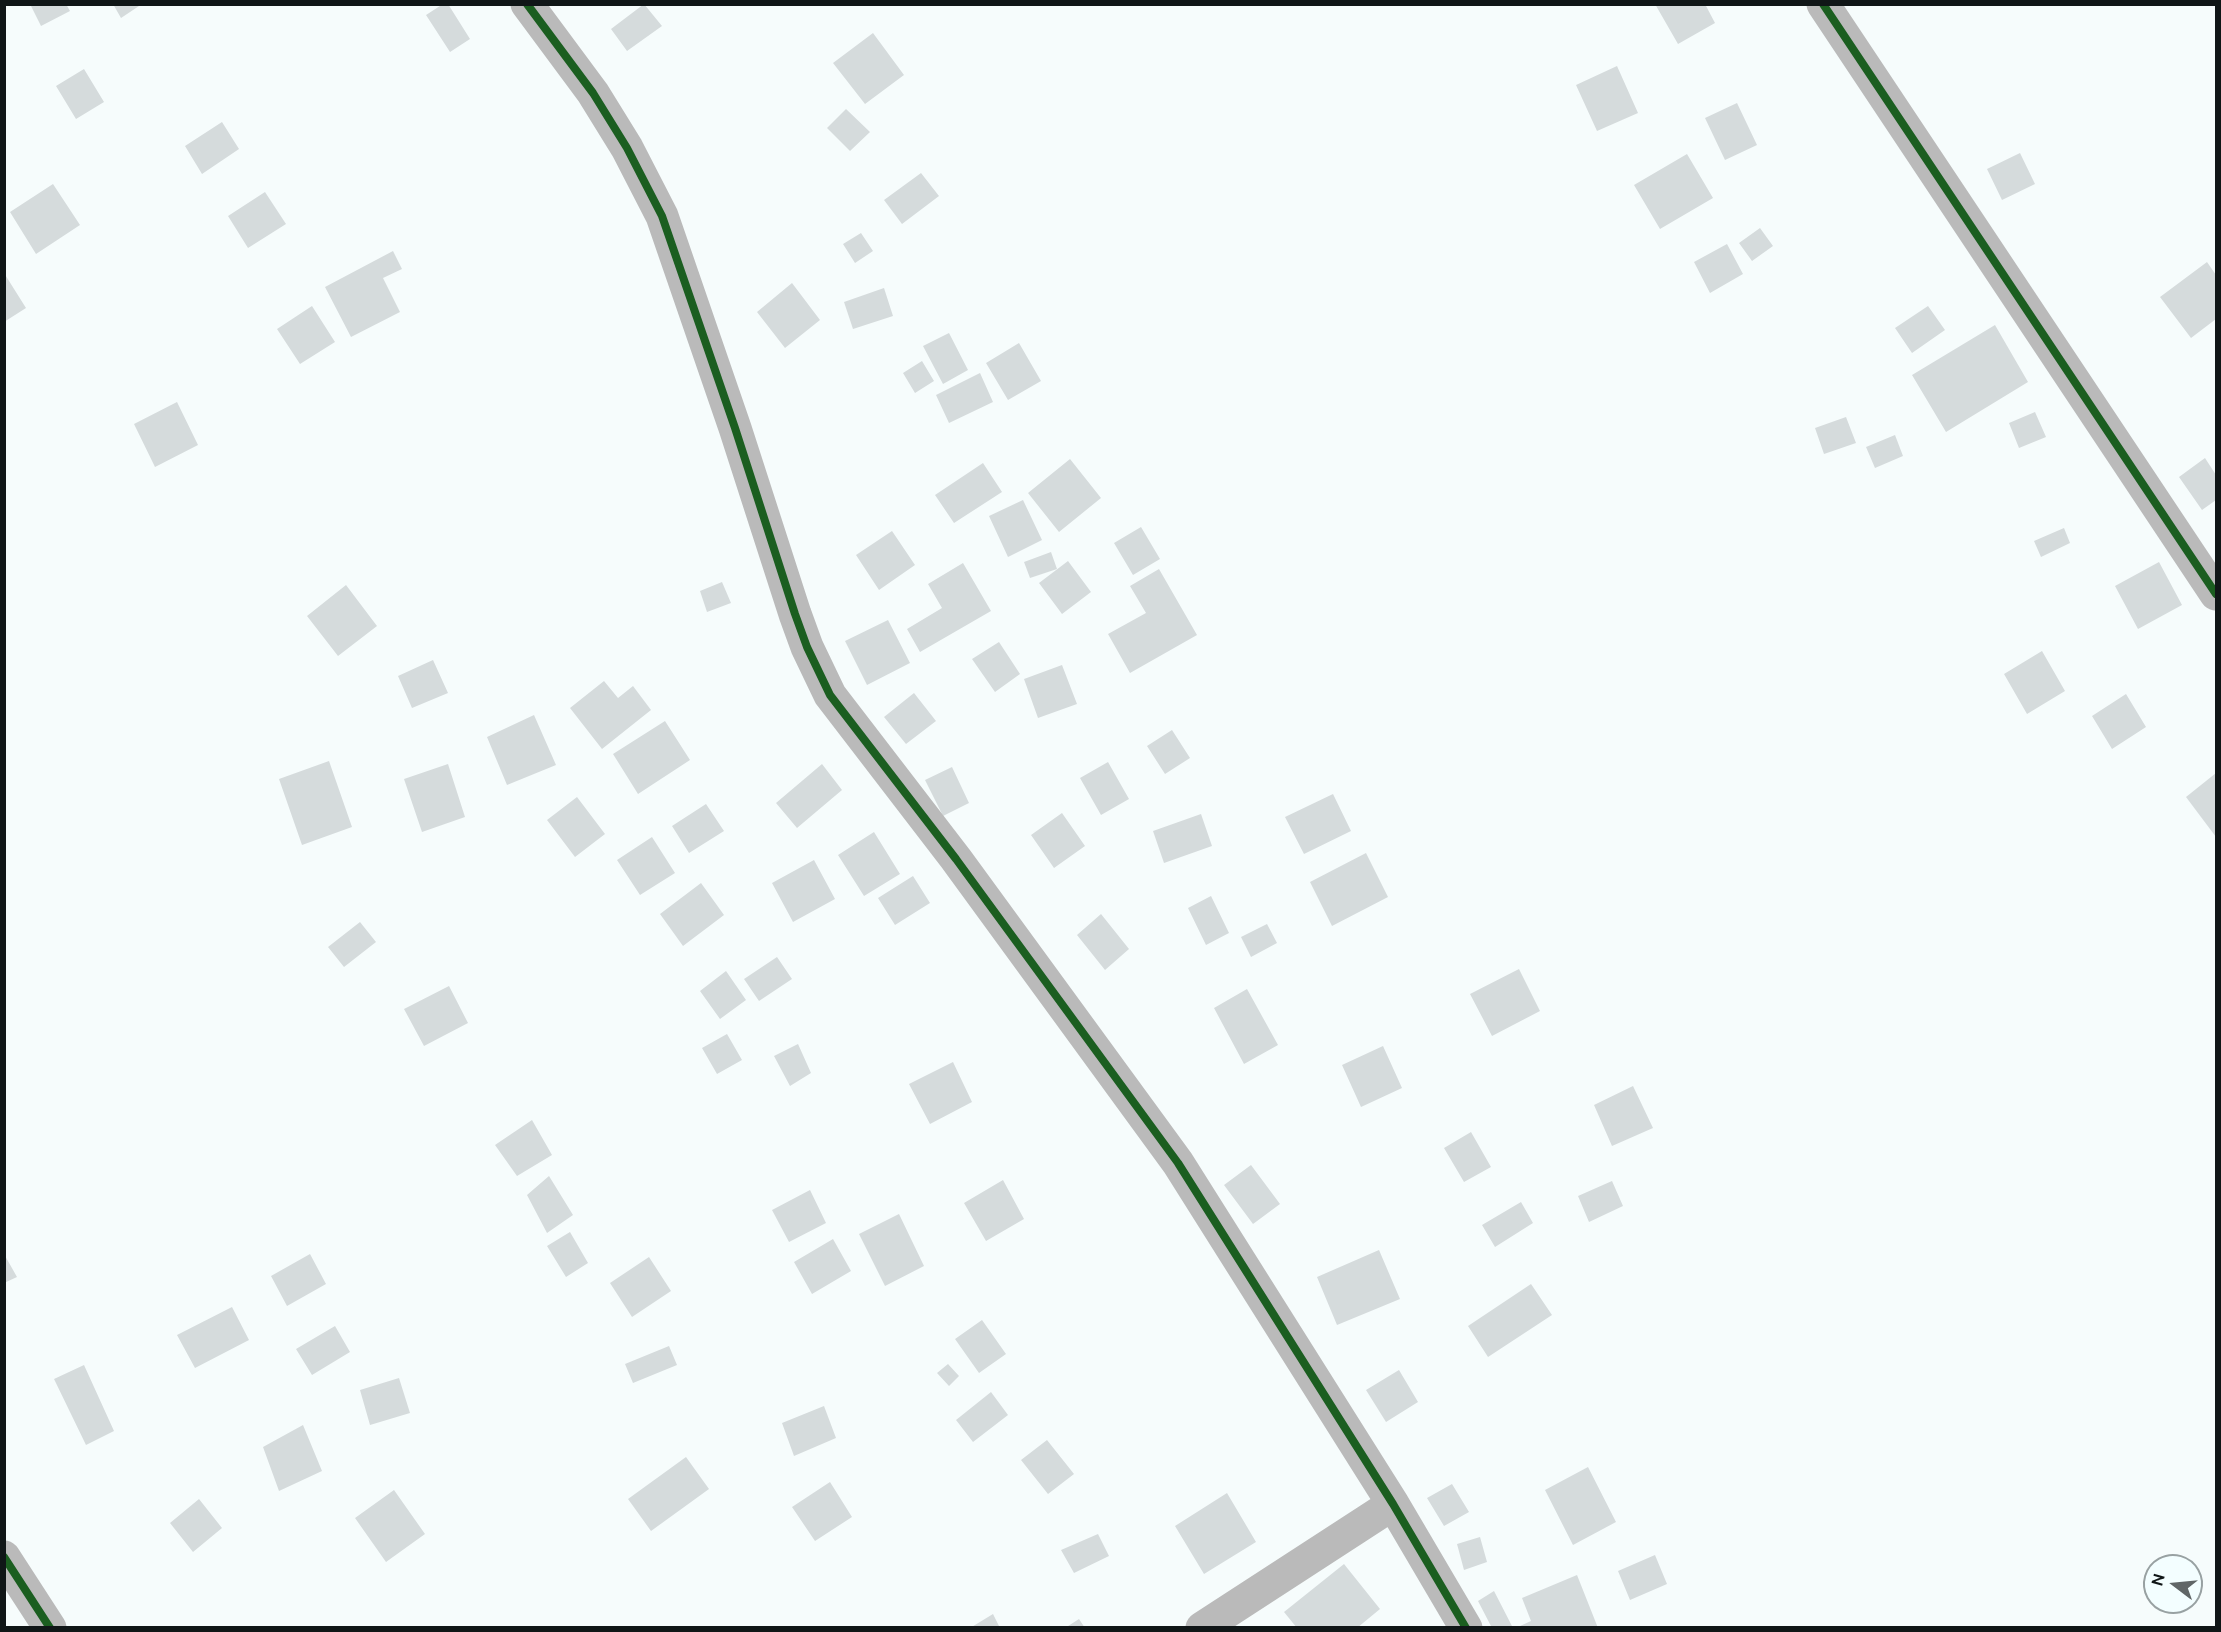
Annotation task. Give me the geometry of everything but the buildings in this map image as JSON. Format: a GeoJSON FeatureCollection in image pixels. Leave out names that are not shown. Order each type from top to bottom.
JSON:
{"type":"FeatureCollection","features":[{"type":"Feature","properties":{"kind":"street"},"geometry":{"type":"LineString","coordinates":[[527,4],[593,93],[627,148],[662,216],[735,428],[795,614],[807,647],[830,695],[956,859],[1178,1162],[1393,1504],[1466,1628]]}},
{"type":"Feature","properties":{"kind":"street"},"geometry":{"type":"LineString","coordinates":[[1822,4],[2217,594]]}},
{"type":"Feature","properties":{"kind":"street"},"geometry":{"type":"LineString","coordinates":[[1202,1628],[1393,1504]]}},
{"type":"Feature","properties":{"kind":"street"},"geometry":{"type":"LineString","coordinates":[[4,1557],[50,1628]]}},
{"type":"Feature","properties":{"kind":"cycle path"},"geometry":{"type":"LineString","coordinates":[[527,4],[593,93],[627,148],[662,216],[735,428],[795,614],[807,647],[830,695],[956,859],[1178,1163],[1393,1504],[1466,1628]]}},
{"type":"Feature","properties":{"kind":"cycle path"},"geometry":{"type":"LineString","coordinates":[[1823,4],[2216,594]]}},
{"type":"Feature","properties":{"kind":"cycle path"},"geometry":{"type":"LineString","coordinates":[[4,1557],[50,1628]]}}]}
